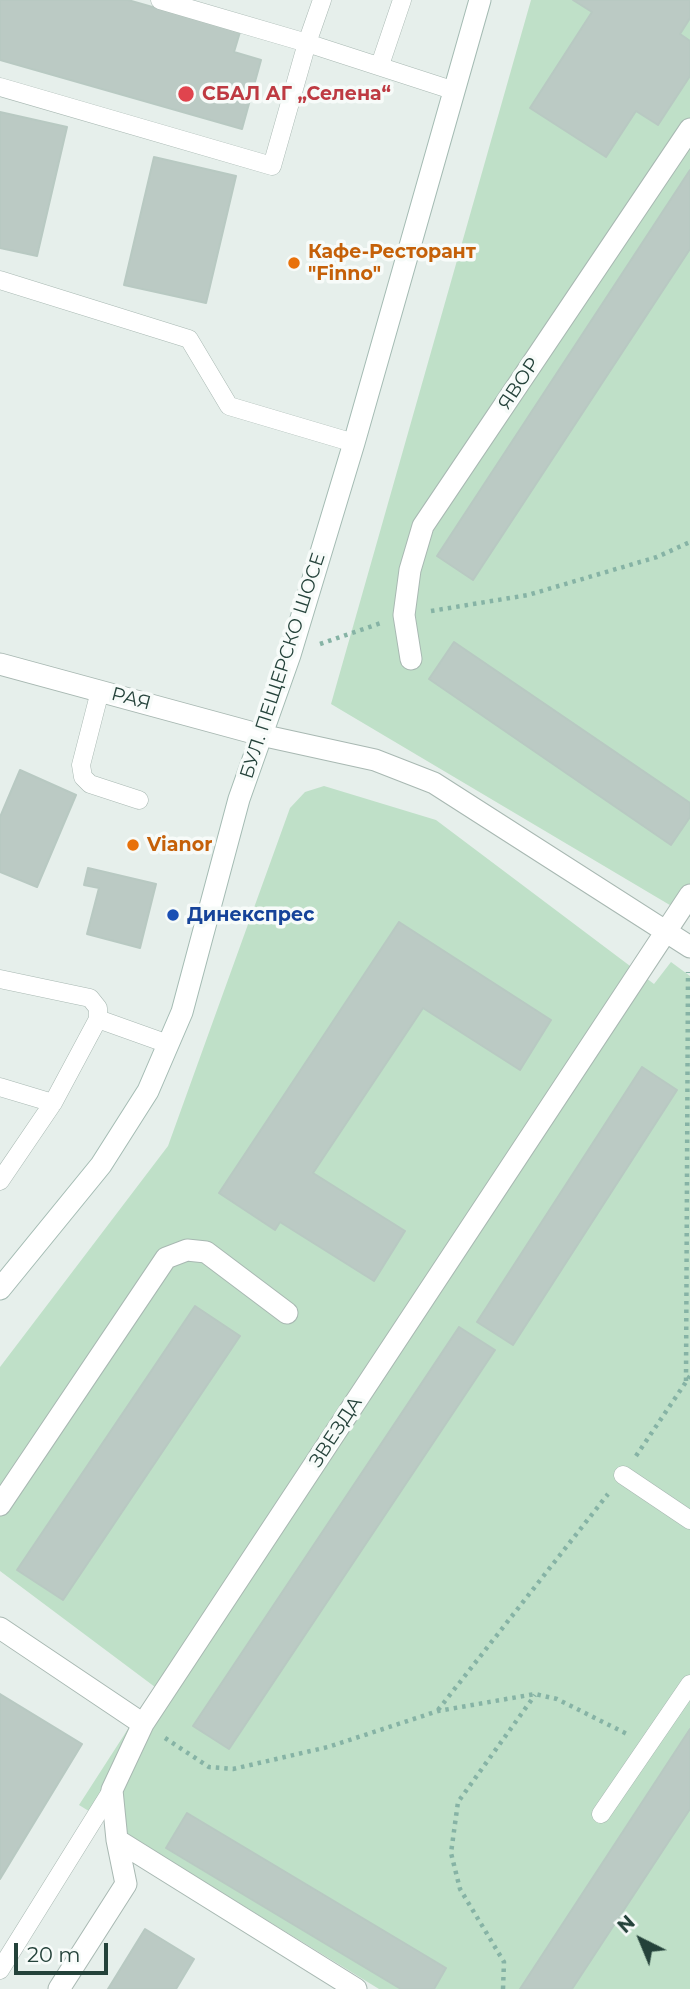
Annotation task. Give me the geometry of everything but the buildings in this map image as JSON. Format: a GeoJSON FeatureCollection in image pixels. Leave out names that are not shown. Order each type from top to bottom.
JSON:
{"type":"FeatureCollection","features":[{"type":"Feature","properties":{"kind":"street","name":"БУЛ. ПЕЩЕРСКО ШОСЕ"},"geometry":{"type":"LineString","coordinates":[[0,1289],[101,1165],[148,1091],[182,1012],[237,807],[290,655],[354,443],[480,0]]}},
{"type":"Feature","properties":{"kind":"street","name":"ЯВОР"},"geometry":{"type":"LineString","coordinates":[[411,659],[404,615],[410,570],[424,526],[690,129]]}},
{"type":"Feature","properties":{"kind":"street","name":"РАЯ"},"geometry":{"type":"LineString","coordinates":[[0,664],[261,735]]}},
{"type":"Feature","properties":{"kind":"street"},"geometry":{"type":"LineString","coordinates":[[261,735],[375,760],[434,783],[689,947]]}},
{"type":"Feature","properties":{"kind":"street","name":"ЗВЕЗДА"},"geometry":{"type":"LineString","coordinates":[[112,1790],[143,1724],[690,895]]}},
{"type":"Feature","properties":{"kind":"street"},"geometry":{"type":"LineString","coordinates":[[0,1506],[166,1258],[187,1250],[206,1252],[287,1313]]}},
{"type":"Feature","properties":{"kind":"street"},"geometry":{"type":"LineString","coordinates":[[0,1628],[143,1724]]}},
{"type":"Feature","properties":{"kind":"street"},"geometry":{"type":"LineString","coordinates":[[59,1989],[126,1884],[117,1840],[112,1790]]}},
{"type":"Feature","properties":{"kind":"street"},"geometry":{"type":"LineString","coordinates":[[117,1840],[356,1989]]}},
{"type":"Feature","properties":{"kind":"lane"},"geometry":{"type":"LineString","coordinates":[[160,0],[380,65],[456,91]]}},
{"type":"Feature","properties":{"kind":"lane"},"geometry":{"type":"LineString","coordinates":[[0,87],[272,166],[322,0]]}},
{"type":"Feature","properties":{"kind":"lane"},"geometry":{"type":"LineString","coordinates":[[380,65],[402,0]]}},
{"type":"Feature","properties":{"kind":"lane"},"geometry":{"type":"LineString","coordinates":[[0,280],[189,339],[229,406],[354,443]]}},
{"type":"Feature","properties":{"kind":"lane"},"geometry":{"type":"LineString","coordinates":[[100,691],[82,765],[83,777],[90,784],[139,800]]}},
{"type":"Feature","properties":{"kind":"lane"},"geometry":{"type":"LineString","coordinates":[[0,979],[90,998],[98,1008],[97,1019],[53,1102],[0,1181]]}},
{"type":"Feature","properties":{"kind":"lane"},"geometry":{"type":"LineString","coordinates":[[97,1019],[168,1044]]}},
{"type":"Feature","properties":{"kind":"lane"},"geometry":{"type":"LineString","coordinates":[[0,1087],[53,1102]]}},
{"type":"Feature","properties":{"kind":"lane"},"geometry":{"type":"LineString","coordinates":[[623,1475],[690,1520]]}},
{"type":"Feature","properties":{"kind":"lane"},"geometry":{"type":"LineString","coordinates":[[601,1814],[690,1685]]}},
{"type":"Feature","properties":{"kind":"lane"},"geometry":{"type":"LineString","coordinates":[[0,1970],[112,1790]]}},
{"type":"Feature","properties":{"kind":"path"},"geometry":{"type":"LineString","coordinates":[[290,655],[404,615],[528,595],[657,557],[690,542]]}},
{"type":"Feature","properties":{"kind":"path"},"geometry":{"type":"LineString","coordinates":[[686,1381],[689,947]]}},
{"type":"Feature","properties":{"kind":"path"},"geometry":{"type":"LineString","coordinates":[[438,1711],[623,1475],[690,1376]]}},
{"type":"Feature","properties":{"kind":"path"},"geometry":{"type":"LineString","coordinates":[[143,1724],[209,1767],[233,1769],[328,1747],[438,1711],[535,1694],[556,1699],[649,1745]]}},
{"type":"Feature","properties":{"kind":"path"},"geometry":{"type":"LineString","coordinates":[[503,1989],[504,1962],[460,1889],[451,1853],[458,1802],[535,1694]]}},
{"type":"Feature","properties":{"kind":"green space"},"geometry":{"type":"Polygon","coordinates":[[[531,0],[690,0],[690,917],[331,704],[531,0]]]}},
{"type":"Feature","properties":{"kind":"green space"},"geometry":{"type":"Polygon","coordinates":[[[324,786],[436,820],[654,984],[671,962],[690,976],[690,1989],[379,1989],[79,1805],[155,1687],[0,1571],[0,1367],[168,1146],[290,808],[305,792],[324,786]]]}},
{"type":"Feature","properties":{"kind":"place","name":"СБАЛ АГ „Селена“"},"geometry":{"type":"Point","coordinates":[186,94]}},
{"type":"Feature","properties":{"kind":"place","name":"Кафе-Ресторант \"Finno\""},"geometry":{"type":"Point","coordinates":[294,263]}},
{"type":"Feature","properties":{"kind":"place","name":"Vianor"},"geometry":{"type":"Point","coordinates":[133,845]}},
{"type":"Feature","properties":{"kind":"place","name":"Динекспрес"},"geometry":{"type":"Point","coordinates":[173,915]}}]}
